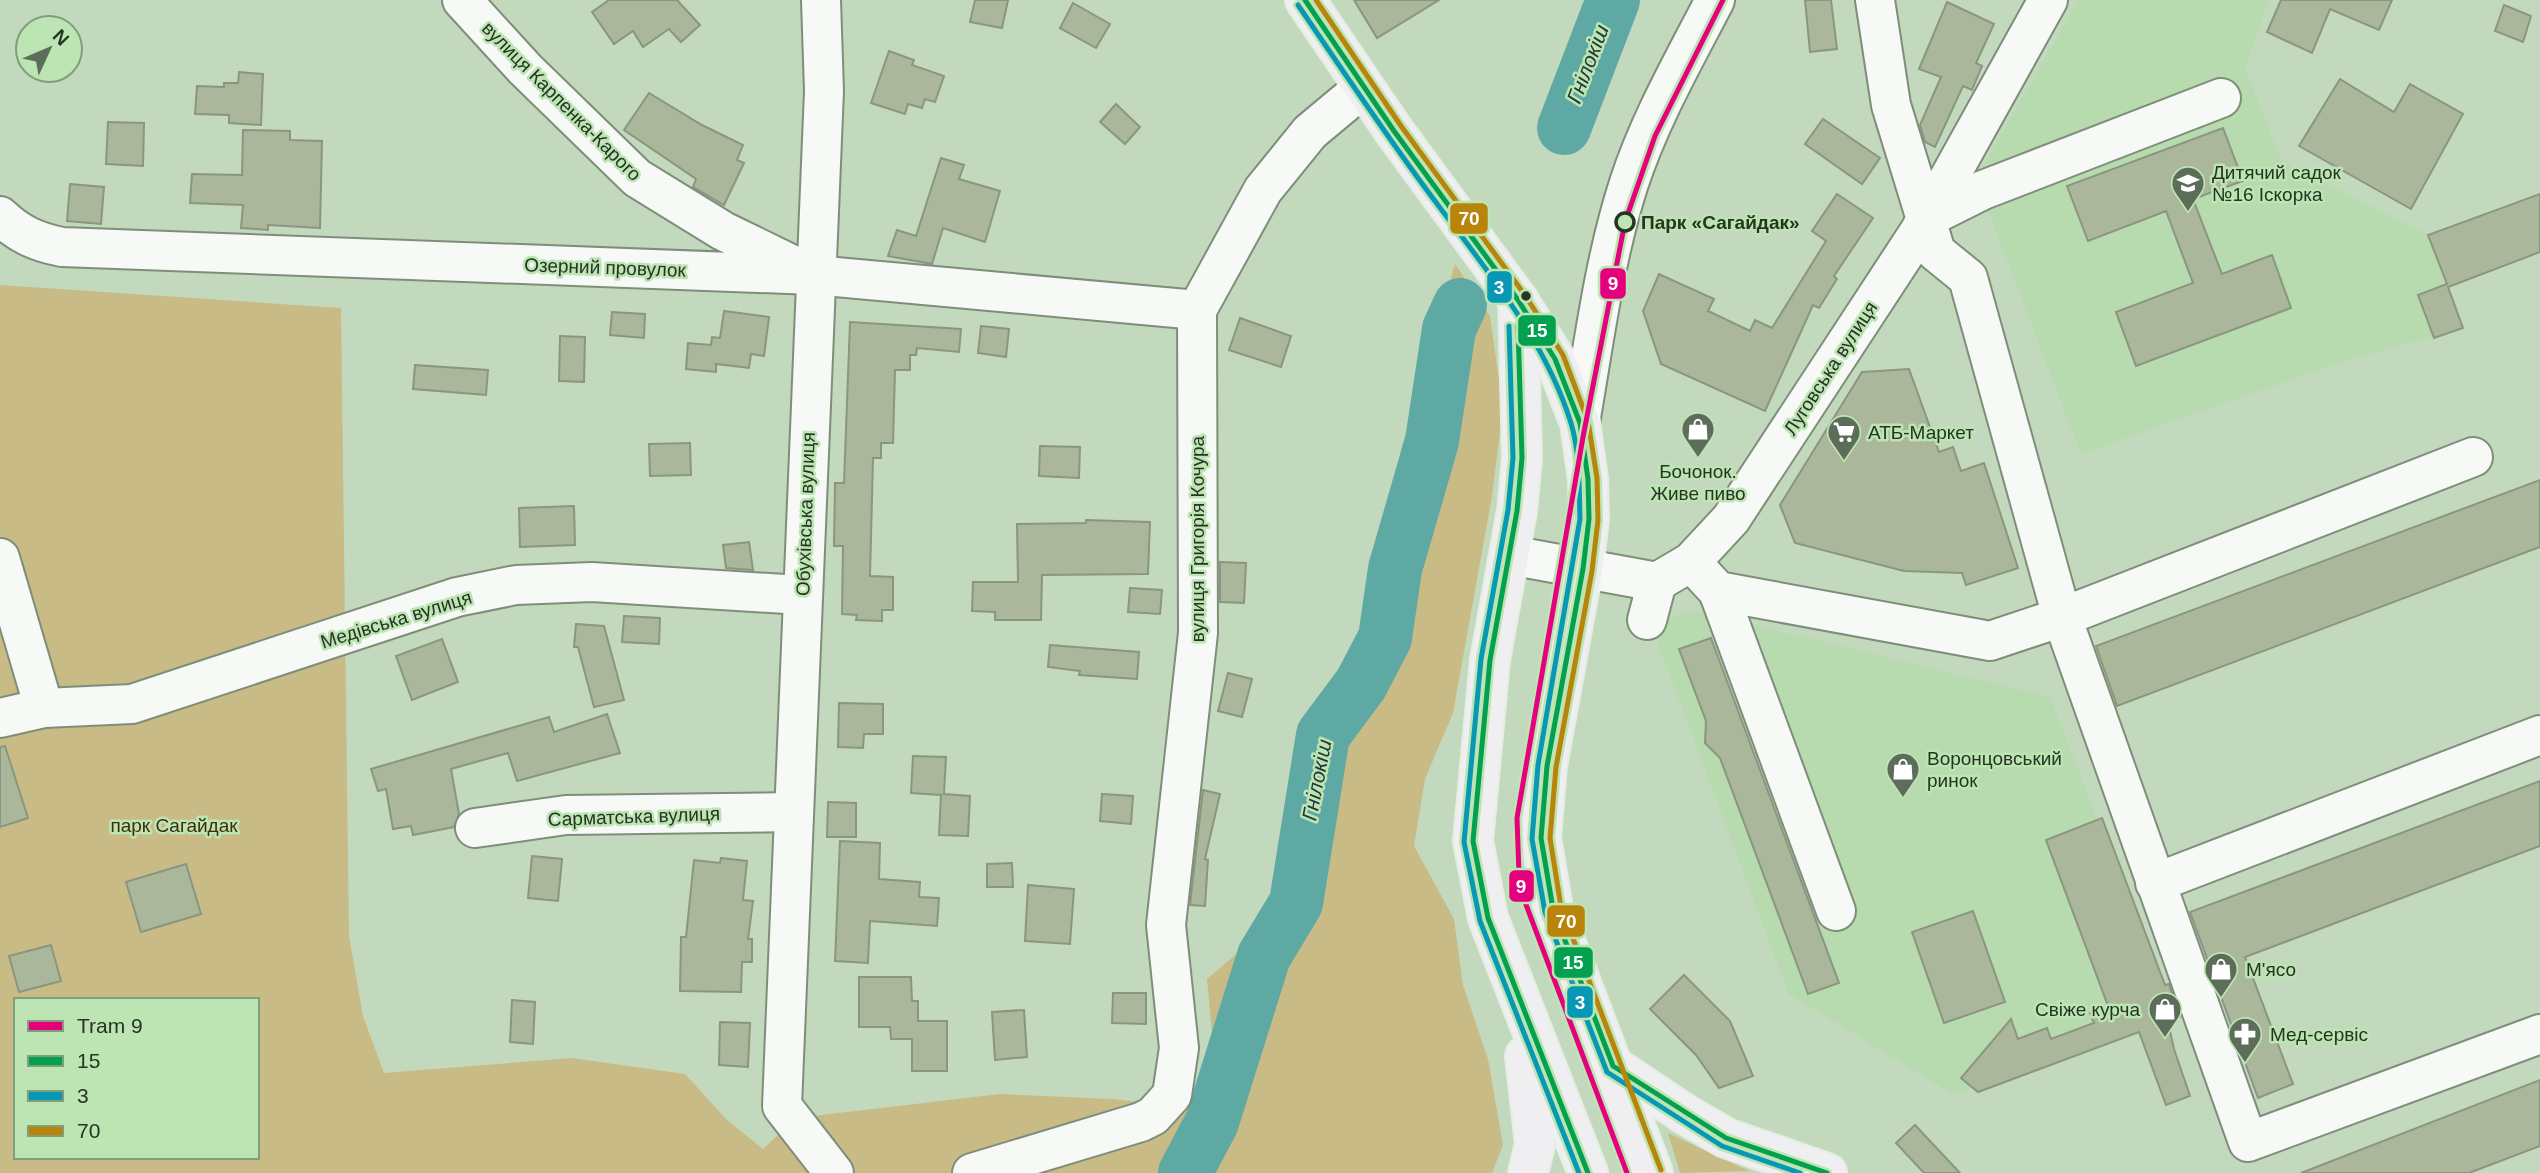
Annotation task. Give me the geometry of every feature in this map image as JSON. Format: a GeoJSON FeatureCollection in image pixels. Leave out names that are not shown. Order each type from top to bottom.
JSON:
{"type":"FeatureCollection","features":[{"type":"Feature","properties":{"kind":"main road"},"geometry":{"type":"LineString","coordinates":[[1305,0],[1364,87],[1518,300],[1555,359],[1580,423],[1588,479],[1589,519],[1583,569],[1547,766],[1541,838],[1553,909],[1653,1173]]}},
{"type":"Feature","properties":{"kind":"main road"},"geometry":{"type":"LineString","coordinates":[[1518,300],[1522,458],[1510,555],[1490,660],[1473,841],[1488,918],[1514,992],[1588,1173]]}},
{"type":"Feature","properties":{"kind":"main road"},"geometry":{"type":"LineString","coordinates":[[1514,992],[1532,1094],[1535,1144],[1528,1173]]}},
{"type":"Feature","properties":{"kind":"main road"},"geometry":{"type":"LineString","coordinates":[[1613,1066],[1726,1138],[1827,1173]]}},
{"type":"Feature","properties":{"kind":"street","name":"вулиця Карпенка-Карого"},"geometry":{"type":"LineString","coordinates":[[462,0],[525,69],[637,178],[723,231],[814,275]]}},
{"type":"Feature","properties":{"kind":"street","name":"Обухівська вулиця"},"geometry":{"type":"LineString","coordinates":[[821,0],[824,92],[814,275],[782,1106],[834,1173]]}},
{"type":"Feature","properties":{"kind":"street"},"geometry":{"type":"LineString","coordinates":[[1580,423],[1614,238],[1630,181],[1653,123],[1714,0]]}},
{"type":"Feature","properties":{"kind":"street"},"geometry":{"type":"LineString","coordinates":[[1875,0],[1891,105],[1925,219],[1936,252],[1968,278],[2063,617],[2248,1142],[2540,1034]]}},
{"type":"Feature","properties":{"kind":"street","name":"Луговська вулиця"},"geometry":{"type":"LineString","coordinates":[[1657,582],[1691,562],[1731,519],[1925,219],[2048,0]]}},
{"type":"Feature","properties":{"kind":"street","name":"вулиця Григорія Кочура"},"geometry":{"type":"LineString","coordinates":[[972,1173],[1153,1116],[1172,1095],[1179,1048],[1166,925],[1198,633],[1197,310],[1264,190],[1310,132],[1364,87]]}},
{"type":"Feature","properties":{"kind":"street"},"geometry":{"type":"LineString","coordinates":[[1925,219],[1983,190],[2221,98]]}},
{"type":"Feature","properties":{"kind":"street","name":"Озерний провулок"},"geometry":{"type":"LineString","coordinates":[[8,223],[37,242],[62,247],[814,275],[1197,310]]}},
{"type":"Feature","properties":{"kind":"street"},"geometry":{"type":"LineString","coordinates":[[1718,591],[1990,641],[2063,617],[2473,457]]}},
{"type":"Feature","properties":{"kind":"street"},"geometry":{"type":"LineString","coordinates":[[1510,555],[1657,582],[1647,620]]}},
{"type":"Feature","properties":{"kind":"street"},"geometry":{"type":"LineString","coordinates":[[0,558],[44,708]]}},
{"type":"Feature","properties":{"kind":"street"},"geometry":{"type":"LineString","coordinates":[[1691,562],[1718,591],[1836,911]]}},
{"type":"Feature","properties":{"kind":"street","name":"Медівська вулиця"},"geometry":{"type":"LineString","coordinates":[[0,718],[44,708],[132,704],[457,597],[516,585],[592,582],[801,595]]}},
{"type":"Feature","properties":{"kind":"street"},"geometry":{"type":"LineString","coordinates":[[2155,883],[2540,735]]}},
{"type":"Feature","properties":{"kind":"street","name":"Сарматська вулиця"},"geometry":{"type":"LineString","coordinates":[[475,828],[566,815],[793,812]]}},
{"type":"Feature","properties":{"kind":"shaded area","name":"Дитячий садок №16 Іскорка"},"geometry":{"type":"Polygon","coordinates":[[[2078,0],[2269,0],[2245,67],[2281,161],[2428,235],[2463,328],[2342,362],[2081,454],[1976,179],[2078,0]]]}},
{"type":"Feature","properties":{"kind":"shaded area","name":"Воронцовський ринок"},"geometry":{"type":"Polygon","coordinates":[[[1693,610],[2050,697],[2174,1016],[1954,1095],[1789,994],[1651,625],[1693,610]]]}},
{"type":"Feature","properties":{"kind":"green space","name":"парк Сагайдак"},"geometry":{"type":"Polygon","coordinates":[[[1455,264],[1490,316],[1503,408],[1492,496],[1453,713],[1425,779],[1414,846],[1454,919],[1463,985],[1488,1059],[1503,1145],[1492,1173],[0,1173],[0,285],[341,308],[349,936],[363,1016],[384,1073],[572,1058],[685,1074],[726,1119],[763,1149],[796,1118],[1000,1094],[1112,1099],[1201,1109],[1215,1067],[1207,979],[1250,942],[1303,862],[1333,743],[1368,659],[1383,611],[1401,450],[1455,264]]]}},
{"type":"Feature","properties":{"kind":"green space"},"geometry":{"type":"Polygon","coordinates":[[[1668,1133],[1749,1171],[1680,1173],[1668,1133]]]}},
{"type":"Feature","properties":{"kind":"building"},"geometry":{"type":"Polygon","coordinates":[[[609,0],[677,0],[700,25],[681,42],[669,29],[643,47],[633,31],[614,44],[592,12],[609,0]]]}},
{"type":"Feature","properties":{"kind":"building"},"geometry":{"type":"Polygon","coordinates":[[[975,0],[1008,0],[1002,28],[970,22],[975,0]]]}},
{"type":"Feature","properties":{"kind":"building"},"geometry":{"type":"Polygon","coordinates":[[[1354,0],[1439,0],[1377,38],[1354,0]]]}},
{"type":"Feature","properties":{"kind":"building"},"geometry":{"type":"Polygon","coordinates":[[[1805,0],[1831,0],[1837,49],[1810,52],[1805,0]]]}},
{"type":"Feature","properties":{"kind":"building"},"geometry":{"type":"Polygon","coordinates":[[[2281,0],[2392,0],[2379,30],[2330,9],[2312,53],[2267,32],[2281,0]]]}},
{"type":"Feature","properties":{"kind":"building"},"geometry":{"type":"Polygon","coordinates":[[[1947,2],[1994,24],[1976,63],[1982,66],[1972,90],[1963,86],[1935,147],[1925,142],[1920,125],[1941,77],[1919,69],[1947,2]]]}},
{"type":"Feature","properties":{"kind":"building"},"geometry":{"type":"Polygon","coordinates":[[[1073,3],[1110,24],[1096,48],[1060,28],[1073,3]]]}},
{"type":"Feature","properties":{"kind":"building"},"geometry":{"type":"Polygon","coordinates":[[[2504,5],[2531,16],[2523,42],[2495,31],[2504,5]]]}},
{"type":"Feature","properties":{"kind":"building"},"geometry":{"type":"Polygon","coordinates":[[[889,51],[914,60],[912,65],[944,76],[935,102],[925,99],[922,108],[908,104],[905,114],[871,103],[889,51]]]}},
{"type":"Feature","properties":{"kind":"building"},"geometry":{"type":"Polygon","coordinates":[[[239,72],[263,74],[261,125],[229,123],[229,115],[195,114],[197,86],[224,87],[224,83],[238,83],[239,72]]]}},
{"type":"Feature","properties":{"kind":"building"},"geometry":{"type":"Polygon","coordinates":[[[2340,79],[2394,112],[2410,84],[2463,114],[2411,209],[2299,146],[2340,79]]]}},
{"type":"Feature","properties":{"kind":"building"},"geometry":{"type":"Polygon","coordinates":[[[649,93],[702,125],[743,145],[737,160],[744,163],[724,205],[693,187],[696,179],[624,130],[649,93]]]}},
{"type":"Feature","properties":{"kind":"building"},"geometry":{"type":"Polygon","coordinates":[[[1116,104],[1140,127],[1125,144],[1100,122],[1116,104]]]}},
{"type":"Feature","properties":{"kind":"building"},"geometry":{"type":"Polygon","coordinates":[[[1823,119],[1880,158],[1862,184],[1805,144],[1823,119]]]}},
{"type":"Feature","properties":{"kind":"building"},"geometry":{"type":"Polygon","coordinates":[[[108,122],[144,123],[143,166],[106,164],[108,122]]]}},
{"type":"Feature","properties":{"kind":"building"},"geometry":{"type":"Polygon","coordinates":[[[2223,128],[2243,181],[2193,199],[2222,274],[2272,255],[2291,308],[2136,366],[2116,312],[2193,283],[2166,211],[2088,241],[2067,186],[2223,128]]]}},
{"type":"Feature","properties":{"kind":"building"},"geometry":{"type":"Polygon","coordinates":[[[243,130],[290,131],[290,140],[322,141],[320,228],[268,225],[268,230],[241,228],[243,205],[190,203],[192,174],[242,175],[243,130]]]}},
{"type":"Feature","properties":{"kind":"building"},"geometry":{"type":"Polygon","coordinates":[[[941,158],[964,165],[959,179],[1000,191],[985,242],[943,228],[932,264],[888,256],[897,230],[916,236],[941,158]]]}},
{"type":"Feature","properties":{"kind":"building"},"geometry":{"type":"Polygon","coordinates":[[[70,184],[104,187],[101,224],[67,221],[70,184]]]}},
{"type":"Feature","properties":{"kind":"building"},"geometry":{"type":"Polygon","coordinates":[[[1837,194],[1873,218],[1834,276],[1837,279],[1819,308],[1813,305],[1765,411],[1661,364],[1643,311],[1659,274],[1714,299],[1708,311],[1750,331],[1755,320],[1772,328],[1826,241],[1812,231],[1837,194]]]}},
{"type":"Feature","properties":{"kind":"building"},"geometry":{"type":"Polygon","coordinates":[[[2540,194],[2540,252],[2448,287],[2463,328],[2434,338],[2418,295],[2447,284],[2428,235],[2540,194]]]}},
{"type":"Feature","properties":{"kind":"building"},"geometry":{"type":"Polygon","coordinates":[[[724,311],[769,317],[764,356],[751,354],[749,368],[716,364],[716,372],[686,369],[688,343],[711,345],[712,337],[720,338],[724,311]]]}},
{"type":"Feature","properties":{"kind":"building"},"geometry":{"type":"Polygon","coordinates":[[[612,312],[645,314],[644,338],[610,335],[612,312]]]}},
{"type":"Feature","properties":{"kind":"building"},"geometry":{"type":"Polygon","coordinates":[[[1240,318],[1291,336],[1281,367],[1229,350],[1240,318]]]}},
{"type":"Feature","properties":{"kind":"building"},"geometry":{"type":"Polygon","coordinates":[[[850,322],[961,329],[959,352],[917,348],[916,355],[910,355],[910,370],[895,370],[893,443],[881,443],[881,458],[873,458],[870,576],[893,577],[893,610],[882,610],[882,621],[856,620],[857,615],[842,614],[843,546],[834,546],[835,483],[844,483],[850,322]]]}},
{"type":"Feature","properties":{"kind":"building"},"geometry":{"type":"Polygon","coordinates":[[[981,326],[1009,329],[1006,357],[978,353],[981,326]]]}},
{"type":"Feature","properties":{"kind":"building"},"geometry":{"type":"Polygon","coordinates":[[[560,336],[585,337],[584,382],[559,381],[560,336]]]}},
{"type":"Feature","properties":{"kind":"building"},"geometry":{"type":"Polygon","coordinates":[[[415,365],[488,370],[486,395],[413,389],[415,365]]]}},
{"type":"Feature","properties":{"kind":"building"},"geometry":{"type":"Polygon","coordinates":[[[1909,369],[1939,452],[1953,447],[1961,471],[1984,463],[2018,568],[1966,585],[1962,573],[1904,571],[1795,543],[1780,505],[1862,372],[1909,369]]]}},
{"type":"Feature","properties":{"kind":"building"},"geometry":{"type":"Polygon","coordinates":[[[690,443],[691,475],[650,476],[649,444],[690,443]]]}},
{"type":"Feature","properties":{"kind":"building"},"geometry":{"type":"Polygon","coordinates":[[[1040,446],[1080,447],[1079,478],[1039,476],[1040,446]]]}},
{"type":"Feature","properties":{"kind":"building"},"geometry":{"type":"Polygon","coordinates":[[[2540,480],[2540,547],[2117,706],[2096,646],[2540,480]]]}},
{"type":"Feature","properties":{"kind":"building"},"geometry":{"type":"Polygon","coordinates":[[[574,506],[575,545],[520,547],[519,508],[574,506]]]}},
{"type":"Feature","properties":{"kind":"building"},"geometry":{"type":"Polygon","coordinates":[[[1086,520],[1150,522],[1148,574],[1042,575],[1041,620],[995,620],[995,612],[972,611],[973,582],[1018,582],[1017,524],[1086,523],[1086,520]]]}},
{"type":"Feature","properties":{"kind":"building"},"geometry":{"type":"Polygon","coordinates":[[[749,542],[753,570],[726,568],[723,545],[749,542]]]}},
{"type":"Feature","properties":{"kind":"building"},"geometry":{"type":"Polygon","coordinates":[[[1220,562],[1246,563],[1244,603],[1220,602],[1220,562]]]}},
{"type":"Feature","properties":{"kind":"building"},"geometry":{"type":"Polygon","coordinates":[[[1130,588],[1162,590],[1160,614],[1128,612],[1130,588]]]}},
{"type":"Feature","properties":{"kind":"building"},"geometry":{"type":"Polygon","coordinates":[[[624,616],[660,618],[659,644],[622,642],[624,616]]]}},
{"type":"Feature","properties":{"kind":"building"},"geometry":{"type":"Polygon","coordinates":[[[576,624],[604,626],[624,700],[594,707],[578,647],[574,647],[576,624]]]}},
{"type":"Feature","properties":{"kind":"building"},"geometry":{"type":"Polygon","coordinates":[[[1711,638],[1839,983],[1808,994],[1720,758],[1705,743],[1706,721],[1679,649],[1711,638]]]}},
{"type":"Feature","properties":{"kind":"building"},"geometry":{"type":"Polygon","coordinates":[[[442,639],[458,682],[412,700],[396,656],[442,639]]]}},
{"type":"Feature","properties":{"kind":"building"},"geometry":{"type":"Polygon","coordinates":[[[1050,645],[1139,652],[1137,679],[1079,675],[1080,671],[1048,667],[1050,645]]]}},
{"type":"Feature","properties":{"kind":"building"},"geometry":{"type":"Polygon","coordinates":[[[1228,673],[1252,679],[1242,717],[1218,711],[1228,673]]]}},
{"type":"Feature","properties":{"kind":"building"},"geometry":{"type":"Polygon","coordinates":[[[839,703],[883,704],[883,734],[864,734],[863,748],[838,747],[839,703]]]}},
{"type":"Feature","properties":{"kind":"building"},"geometry":{"type":"Polygon","coordinates":[[[607,714],[620,753],[517,781],[508,753],[451,769],[459,814],[454,827],[413,835],[411,826],[393,829],[386,789],[378,791],[371,769],[549,717],[554,732],[607,714]]]}},
{"type":"Feature","properties":{"kind":"building"},"geometry":{"type":"Polygon","coordinates":[[[5,746],[28,818],[0,827],[0,747],[5,746]]]}},
{"type":"Feature","properties":{"kind":"building"},"geometry":{"type":"Polygon","coordinates":[[[913,756],[946,757],[944,794],[970,796],[968,836],[939,835],[941,795],[911,793],[913,756]]]}},
{"type":"Feature","properties":{"kind":"building"},"geometry":{"type":"Polygon","coordinates":[[[2540,781],[2540,846],[2245,957],[2293,1084],[2258,1098],[2190,912],[2540,781]]]}},
{"type":"Feature","properties":{"kind":"building"},"geometry":{"type":"Polygon","coordinates":[[[1203,790],[1220,794],[1205,859],[1208,860],[1205,906],[1190,905],[1203,790]]]}},
{"type":"Feature","properties":{"kind":"building"},"geometry":{"type":"Polygon","coordinates":[[[1102,794],[1133,796],[1131,824],[1100,821],[1102,794]]]}},
{"type":"Feature","properties":{"kind":"building"},"geometry":{"type":"Polygon","coordinates":[[[828,802],[856,803],[856,837],[827,837],[828,802]]]}},
{"type":"Feature","properties":{"kind":"building"},"geometry":{"type":"Polygon","coordinates":[[[2102,818],[2165,985],[2169,984],[2180,1017],[2168,1022],[2190,1096],[2166,1105],[2139,1032],[1978,1092],[1961,1078],[2011,1019],[2018,1039],[2047,1028],[2051,1039],[2094,1023],[2090,1013],[2108,1006],[2046,840],[2102,818]]]}},
{"type":"Feature","properties":{"kind":"building"},"geometry":{"type":"Polygon","coordinates":[[[840,841],[880,843],[879,879],[920,882],[919,897],[939,898],[937,926],[870,921],[868,963],[835,961],[840,841]]]}},
{"type":"Feature","properties":{"kind":"building"},"geometry":{"type":"Polygon","coordinates":[[[532,856],[562,859],[558,901],[528,898],[532,856]]]}},
{"type":"Feature","properties":{"kind":"building"},"geometry":{"type":"Polygon","coordinates":[[[721,858],[747,861],[743,900],[753,901],[748,939],[752,939],[752,962],[742,962],[741,992],[680,991],[681,937],[686,937],[694,860],[720,863],[721,858]]]}},
{"type":"Feature","properties":{"kind":"building"},"geometry":{"type":"Polygon","coordinates":[[[1012,863],[1013,887],[987,887],[987,864],[1012,863]]]}},
{"type":"Feature","properties":{"kind":"building"},"geometry":{"type":"Polygon","coordinates":[[[186,864],[201,914],[141,932],[126,882],[186,864]]]}},
{"type":"Feature","properties":{"kind":"building"},"geometry":{"type":"Polygon","coordinates":[[[1028,885],[1074,889],[1070,944],[1025,941],[1028,885]]]}},
{"type":"Feature","properties":{"kind":"building"},"geometry":{"type":"Polygon","coordinates":[[[1973,911],[2005,1002],[1944,1023],[1912,932],[1973,911]]]}},
{"type":"Feature","properties":{"kind":"building"},"geometry":{"type":"Polygon","coordinates":[[[51,945],[61,981],[19,992],[9,956],[51,945]]]}},
{"type":"Feature","properties":{"kind":"building"},"geometry":{"type":"Polygon","coordinates":[[[1684,975],[1730,1021],[1753,1076],[1719,1088],[1696,1055],[1650,1009],[1684,975]]]}},
{"type":"Feature","properties":{"kind":"building"},"geometry":{"type":"Polygon","coordinates":[[[859,977],[911,977],[912,1001],[918,1001],[918,1021],[947,1021],[947,1071],[912,1071],[912,1039],[891,1039],[890,1027],[859,1027],[859,977]]]}},
{"type":"Feature","properties":{"kind":"building"},"geometry":{"type":"Polygon","coordinates":[[[1113,993],[1146,993],[1146,1024],[1112,1023],[1113,993]]]}},
{"type":"Feature","properties":{"kind":"building"},"geometry":{"type":"Polygon","coordinates":[[[512,1000],[535,1002],[533,1044],[510,1042],[512,1000]]]}},
{"type":"Feature","properties":{"kind":"building"},"geometry":{"type":"Polygon","coordinates":[[[1024,1010],[1027,1057],[995,1060],[992,1012],[1024,1010]]]}},
{"type":"Feature","properties":{"kind":"building"},"geometry":{"type":"Polygon","coordinates":[[[720,1022],[750,1023],[748,1067],[719,1065],[720,1022]]]}},
{"type":"Feature","properties":{"kind":"building"},"geometry":{"type":"Polygon","coordinates":[[[2540,1080],[2540,1146],[2469,1173],[2301,1173],[2540,1080]]]}},
{"type":"Feature","properties":{"kind":"building"},"geometry":{"type":"Polygon","coordinates":[[[1915,1125],[1960,1173],[1924,1173],[1896,1143],[1915,1125]]]}},
{"type":"Feature","properties":{"kind":"waterway","name":"Гнілокіш"},"geometry":{"type":"LineString","coordinates":[[1564,128],[1613,0]]}},
{"type":"Feature","properties":{"kind":"waterway","name":"Гнілокіш"},"geometry":{"type":"LineString","coordinates":[[1185,1173],[1212,1122],[1264,956],[1296,903],[1323,735],[1361,684],[1385,638],[1395,569],[1432,441],[1449,329],[1460,305]]}},
{"type":"Feature","properties":{"kind":"tram line","name":"9"},"geometry":{"type":"LineString","coordinates":[[1627,1173],[1525,902],[1519,875],[1517,818],[1583,437],[1625,222],[1655,136],[1723,0]]}},
{"type":"Feature","properties":{"kind":"transit line","name":"15"},"geometry":{"type":"LineString","coordinates":[[1305,0],[1394,131],[1518,300],[1555,359],[1580,423],[1588,479],[1589,519],[1583,569],[1547,766],[1541,838],[1553,909],[1613,1066],[1726,1138],[1827,1173]]}},
{"type":"Feature","properties":{"kind":"transit line","name":"70"},"geometry":{"type":"LineString","coordinates":[[1316,0],[1401,126],[1525,295],[1563,355],[1588,421],[1597,478],[1598,520],[1592,571],[1556,767],[1550,838],[1561,907],[1661,1170]]}},
{"type":"Feature","properties":{"kind":"transit line","name":"3"},"geometry":{"type":"LineString","coordinates":[[1298,5],[1395,146],[1510,302],[1545,360],[1571,423],[1578,458],[1580,519],[1538,765],[1532,839],[1545,912],[1607,1072],[1722,1146],[1800,1173]]}},
{"type":"Feature","properties":{"kind":"transit line","name":"3"},"geometry":{"type":"LineString","coordinates":[[1509,326],[1513,458],[1508,510],[1481,659],[1464,842],[1480,921],[1579,1173]]}},
{"type":"Feature","properties":{"kind":"transit line","name":"15"},"geometry":{"type":"LineString","coordinates":[[1518,326],[1522,458],[1517,511],[1490,660],[1473,841],[1488,918],[1588,1173]]}},
{"type":"Feature","properties":{"kind":"place","name":"Дитячий садок №16 Іскорка"},"geometry":{"type":"Point","coordinates":[2188,213]}},
{"type":"Feature","properties":{"kind":"place","name":"Парк «Сагайдак»"},"geometry":{"type":"Point","coordinates":[1625,222]}},
{"type":"Feature","properties":{"kind":"place","name":"Бочонок. Живе пиво"},"geometry":{"type":"Point","coordinates":[1698,459]}},
{"type":"Feature","properties":{"kind":"place","name":"АТБ-Маркет"},"geometry":{"type":"Point","coordinates":[1844,462]}},
{"type":"Feature","properties":{"kind":"place","name":"Воронцовський ринок"},"geometry":{"type":"Point","coordinates":[1903,799]}},
{"type":"Feature","properties":{"kind":"place","name":"М'ясо"},"geometry":{"type":"Point","coordinates":[2221,999]}},
{"type":"Feature","properties":{"kind":"place","name":"Свіже курча"},"geometry":{"type":"Point","coordinates":[2165,1039]}},
{"type":"Feature","properties":{"kind":"place","name":"Мед-сервіс"},"geometry":{"type":"Point","coordinates":[2245,1064]}}]}
